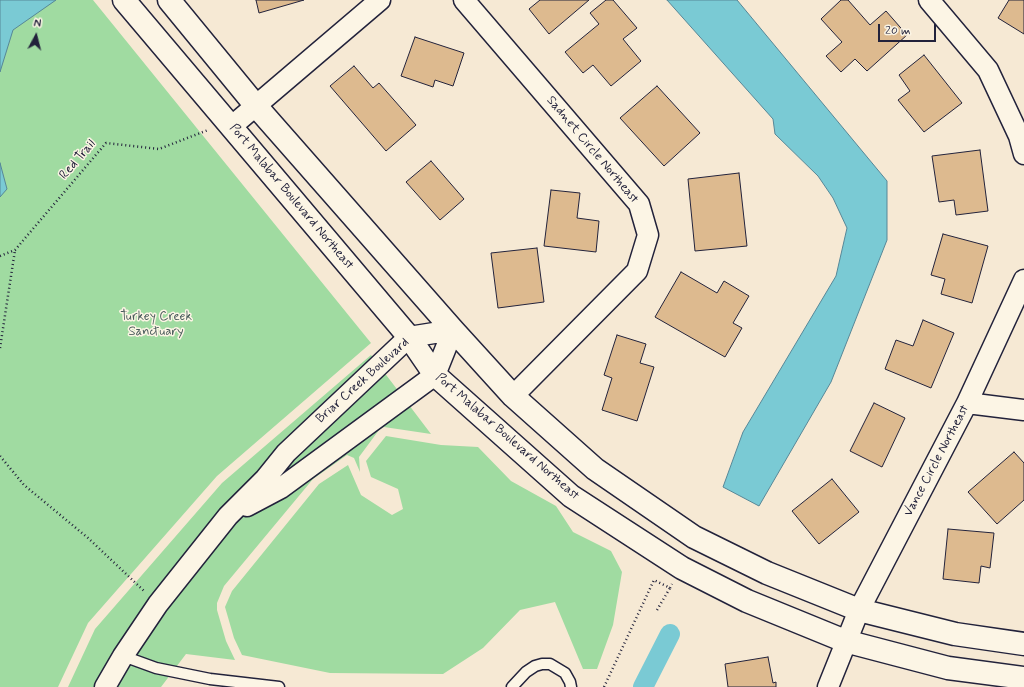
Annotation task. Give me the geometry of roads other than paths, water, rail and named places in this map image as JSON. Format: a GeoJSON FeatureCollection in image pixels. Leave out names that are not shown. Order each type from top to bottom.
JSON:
{"type":"FeatureCollection","features":[{"type":"Feature","properties":{"kind":"street"},"geometry":{"type":"LineString","coordinates":[[169,0],[256,106],[453,330],[513,396],[595,469],[694,537],[767,573],[859,610],[955,634],[1024,644]]}},
{"type":"Feature","properties":{"kind":"street"},"geometry":{"type":"LineString","coordinates":[[228,122],[256,106],[380,0]]}},
{"type":"Feature","properties":{"kind":"street","name":"Sadnet Circle Northeast"},"geometry":{"type":"LineString","coordinates":[[464,0],[639,204],[648,235],[637,272],[513,396]]}},
{"type":"Feature","properties":{"kind":"street"},"geometry":{"type":"LineString","coordinates":[[929,0],[988,70],[1019,136],[1024,154]]}},
{"type":"Feature","properties":{"kind":"street","name":"Port Malabar Boulevard Northeast"},"geometry":{"type":"LineString","coordinates":[[126,2],[409,337],[435,375],[571,496],[682,568],[747,601],[845,641],[948,668],[1024,678]]}},
{"type":"Feature","properties":{"kind":"street","name":"Vance Circle Northeast"},"geometry":{"type":"LineString","coordinates":[[828,687],[845,641],[859,610],[967,403],[1024,280]]}},
{"type":"Feature","properties":{"kind":"street"},"geometry":{"type":"LineString","coordinates":[[435,375],[453,330]]}},
{"type":"Feature","properties":{"kind":"street","name":"Briar Creek Boulevard"},"geometry":{"type":"LineString","coordinates":[[105,687],[122,656],[158,604],[228,516],[265,479],[286,453],[409,337],[453,330]]}},
{"type":"Feature","properties":{"kind":"street","name":"Briar Creek Boulevard"},"geometry":{"type":"LineString","coordinates":[[228,516],[281,488],[435,375]]}},
{"type":"Feature","properties":{"kind":"street"},"geometry":{"type":"LineString","coordinates":[[967,403],[1024,410]]}},
{"type":"Feature","properties":{"kind":"lane"},"geometry":{"type":"LineString","coordinates":[[122,656],[156,668],[210,678],[279,687]]}},
{"type":"Feature","properties":{"kind":"lane"},"geometry":{"type":"LineString","coordinates":[[512,687],[526,672],[535,666],[550,664],[565,673],[571,687]]}},
{"type":"Feature","properties":{"kind":"water"},"geometry":{"type":"Polygon","coordinates":[[[0,0],[56,0],[13,30],[0,72],[0,0]]]}},
{"type":"Feature","properties":{"kind":"water"},"geometry":{"type":"Polygon","coordinates":[[[667,0],[737,0],[887,181],[887,240],[831,382],[759,506],[723,487],[743,432],[836,276],[847,228],[833,198],[818,176],[775,134],[773,119],[667,0]]]}},
{"type":"Feature","properties":{"kind":"water"},"geometry":{"type":"Polygon","coordinates":[[[0,163],[7,189],[0,197],[0,163]]]}},
{"type":"Feature","properties":{"kind":"waterway"},"geometry":{"type":"LineString","coordinates":[[643,687],[670,634]]}},
{"type":"Feature","properties":{"kind":"park label","name":"Turkey Creek Sanctuary"},"geometry":{"type":"Point","coordinates":[156,324]}}]}
